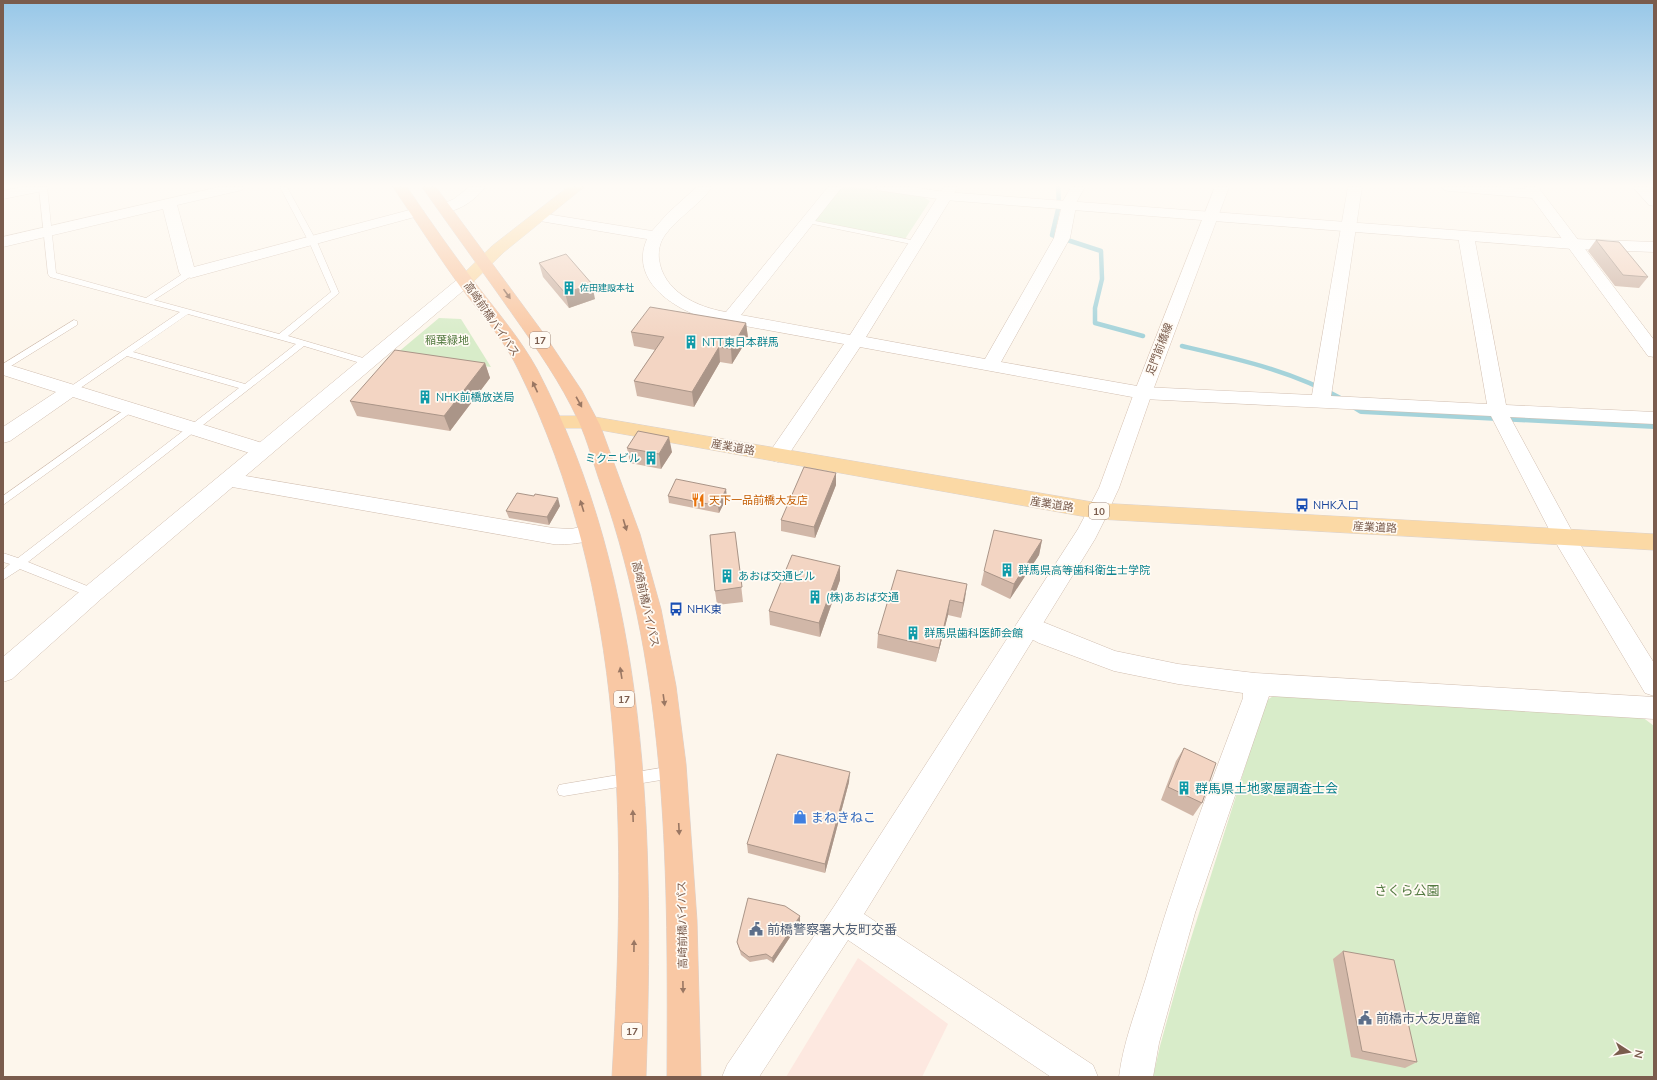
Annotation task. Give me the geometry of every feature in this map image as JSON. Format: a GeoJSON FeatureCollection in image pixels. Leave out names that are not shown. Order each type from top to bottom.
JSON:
{"type":"FeatureCollection","features":[{"type":"Feature","properties":{"kind":"highway","name":"高崎前橋バイパス"},"geometry":{"type":"LineString","coordinates":[[434,237],[465,282],[493,318],[527,369],[552,422],[569,466],[604,584],[622,676],[631,779],[635,913],[629,1077]]}},
{"type":"Feature","properties":{"kind":"highway","name":"高崎前橋バイパス"},"geometry":{"type":"LineString","coordinates":[[466,237],[548,352],[589,422],[618,500],[644,585],[664,698],[679,825],[682,915],[684,1077]]}},
{"type":"Feature","properties":{"kind":"main road"},"geometry":{"type":"LineString","coordinates":[[465,282],[498,249],[513,237]]}},
{"type":"Feature","properties":{"kind":"main road","name":"産業道路"},"geometry":{"type":"LineString","coordinates":[[552,422],[589,422],[1098,511],[1654,542]]}},
{"type":"Feature","properties":{"kind":"street"},"geometry":{"type":"LineString","coordinates":[[3,242],[21,237]]}},
{"type":"Feature","properties":{"kind":"street"},"geometry":{"type":"LineString","coordinates":[[178,237],[187,272],[190,273],[324,237]]}},
{"type":"Feature","properties":{"kind":"street"},"geometry":{"type":"LineString","coordinates":[[655,237],[651,249],[651,261],[655,277],[663,288],[673,297],[698,311],[1142,393],[1498,412],[1654,418]]}},
{"type":"Feature","properties":{"kind":"street"},"geometry":{"type":"LineString","coordinates":[[730,318],[795,237]]}},
{"type":"Feature","properties":{"kind":"street"},"geometry":{"type":"LineString","coordinates":[[778,455],[855,341],[919,237]]}},
{"type":"Feature","properties":{"kind":"street"},"geometry":{"type":"LineString","coordinates":[[990,365],[1062,237]]}},
{"type":"Feature","properties":{"kind":"street","name":"足門前橋線"},"geometry":{"type":"LineString","coordinates":[[739,1077],[844,919],[1087,533],[1109,488],[1142,393],[1202,237]]}},
{"type":"Feature","properties":{"kind":"street"},"geometry":{"type":"LineString","coordinates":[[1322,402],[1321,395],[1347,237]]}},
{"type":"Feature","properties":{"kind":"street"},"geometry":{"type":"LineString","coordinates":[[1466,237],[1498,412],[1564,537],[1654,685]]}},
{"type":"Feature","properties":{"kind":"street"},"geometry":{"type":"LineString","coordinates":[[1485,237],[1573,244],[1654,247]]}},
{"type":"Feature","properties":{"kind":"street"},"geometry":{"type":"LineString","coordinates":[[1568,237],[1654,352]]}},
{"type":"Feature","properties":{"kind":"street"},"geometry":{"type":"LineString","coordinates":[[3,672],[93,593],[262,450],[465,282]]}},
{"type":"Feature","properties":{"kind":"street"},"geometry":{"type":"LineString","coordinates":[[5,371],[262,450]]}},
{"type":"Feature","properties":{"kind":"street"},"geometry":{"type":"LineString","coordinates":[[3,436],[70,391]]}},
{"type":"Feature","properties":{"kind":"street"},"geometry":{"type":"LineString","coordinates":[[228,480],[553,536],[575,536],[590,533]]}},
{"type":"Feature","properties":{"kind":"street"},"geometry":{"type":"LineString","coordinates":[[1028,626],[1048,636],[1114,661],[1170,673],[1255,684],[1654,708]]}},
{"type":"Feature","properties":{"kind":"street"},"geometry":{"type":"LineString","coordinates":[[1136,1077],[1169,947],[1211,820],[1256,698],[1255,684]]}},
{"type":"Feature","properties":{"kind":"street"},"geometry":{"type":"LineString","coordinates":[[844,919],[1081,1077]]}},
{"type":"Feature","properties":{"kind":"lane"},"geometry":{"type":"LineString","coordinates":[[48,237],[53,275],[148,300],[367,362]]}},
{"type":"Feature","properties":{"kind":"lane"},"geometry":{"type":"LineString","coordinates":[[281,337],[335,293],[309,237]]}},
{"type":"Feature","properties":{"kind":"lane"},"geometry":{"type":"LineString","coordinates":[[889,237],[916,243]]}},
{"type":"Feature","properties":{"kind":"lane"},"geometry":{"type":"LineString","coordinates":[[148,300],[190,273]]}},
{"type":"Feature","properties":{"kind":"lane"},"geometry":{"type":"LineString","coordinates":[[70,391],[187,311]]}},
{"type":"Feature","properties":{"kind":"lane"},"geometry":{"type":"LineString","coordinates":[[5,371],[74,323]]}},
{"type":"Feature","properties":{"kind":"lane"},"geometry":{"type":"LineString","coordinates":[[3,576],[303,343]]}},
{"type":"Feature","properties":{"kind":"lane"},"geometry":{"type":"LineString","coordinates":[[125,353],[246,387]]}},
{"type":"Feature","properties":{"kind":"lane"},"geometry":{"type":"LineString","coordinates":[[3,501],[130,409]]}},
{"type":"Feature","properties":{"kind":"lane"},"geometry":{"type":"LineString","coordinates":[[3,556],[93,593]]}},
{"type":"Feature","properties":{"kind":"lane"},"geometry":{"type":"LineString","coordinates":[[564,790],[673,772]]}},
{"type":"Feature","properties":{"kind":"shaded area"},"geometry":{"type":"Polygon","coordinates":[[[858,958],[948,1024],[922,1077],[786,1077],[858,958]]]}},
{"type":"Feature","properties":{"kind":"green space","name":"稲葉緑地"},"geometry":{"type":"Polygon","coordinates":[[[439,318],[461,319],[491,367],[396,354],[439,318]]]}},
{"type":"Feature","properties":{"kind":"green space","name":"さくら公園"},"geometry":{"type":"Polygon","coordinates":[[[1276,694],[1641,716],[1654,726],[1654,1077],[1153,1077],[1181,970],[1266,701],[1276,694]]]}},
{"type":"Feature","properties":{"kind":"building"},"geometry":{"type":"Polygon","coordinates":[[[1596,240],[1619,242],[1648,277],[1623,275],[1596,240]]]}},
{"type":"Feature","properties":{"kind":"building"},"geometry":{"type":"Polygon","coordinates":[[[566,254],[592,284],[565,293],[539,263],[566,254]]]}},
{"type":"Feature","properties":{"kind":"building"},"geometry":{"type":"Polygon","coordinates":[[[650,307],[746,323],[731,349],[719,347],[692,392],[634,381],[664,337],[631,332],[650,307]]]}},
{"type":"Feature","properties":{"kind":"building","name":"NHK前橋放送局"},"geometry":{"type":"Polygon","coordinates":[[[395,350],[485,363],[444,416],[350,401],[395,350]]]}},
{"type":"Feature","properties":{"kind":"building"},"geometry":{"type":"Polygon","coordinates":[[[638,431],[669,437],[659,454],[627,448],[638,431]]]}},
{"type":"Feature","properties":{"kind":"building"},"geometry":{"type":"Polygon","coordinates":[[[804,467],[836,473],[814,527],[781,520],[804,467]]]}},
{"type":"Feature","properties":{"kind":"building"},"geometry":{"type":"Polygon","coordinates":[[[676,479],[726,489],[718,506],[668,496],[676,479]]]}},
{"type":"Feature","properties":{"kind":"building"},"geometry":{"type":"Polygon","coordinates":[[[517,493],[558,498],[547,517],[506,511],[517,493]]]}},
{"type":"Feature","properties":{"kind":"building","name":"群馬県高等歯科衛生士学院"},"geometry":{"type":"Polygon","coordinates":[[[994,530],[1042,540],[1014,584],[984,571],[994,530]]]}},
{"type":"Feature","properties":{"kind":"building","name":"あおば交通ビル"},"geometry":{"type":"Polygon","coordinates":[[[735,532],[742,587],[715,591],[710,535],[735,532]]]}},
{"type":"Feature","properties":{"kind":"building"},"geometry":{"type":"Polygon","coordinates":[[[792,555],[840,566],[819,623],[769,611],[792,555]]]}},
{"type":"Feature","properties":{"kind":"building","name":"群馬県歯科医師会館"},"geometry":{"type":"Polygon","coordinates":[[[897,570],[967,584],[963,603],[950,600],[939,648],[878,634],[897,570]]]}},
{"type":"Feature","properties":{"kind":"building"},"geometry":{"type":"Polygon","coordinates":[[[1184,748],[1216,763],[1202,803],[1168,787],[1184,748]]]}},
{"type":"Feature","properties":{"kind":"building","name":"まねきねこ"},"geometry":{"type":"Polygon","coordinates":[[[777,754],[850,772],[825,864],[747,844],[777,754]]]}},
{"type":"Feature","properties":{"kind":"building"},"geometry":{"type":"Polygon","coordinates":[[[748,898],[785,906],[800,916],[772,958],[766,954],[749,957],[740,950],[737,942],[748,898]]]}},
{"type":"Feature","properties":{"kind":"building"},"geometry":{"type":"Polygon","coordinates":[[[1343,951],[1394,960],[1417,1062],[1362,1051],[1343,951]]]}},
{"type":"Feature","properties":{"kind":"waterway"},"geometry":{"type":"LineString","coordinates":[[1059,237],[1101,251],[1102,279],[1095,308],[1095,323],[1143,336]]}},
{"type":"Feature","properties":{"kind":"waterway"},"geometry":{"type":"LineString","coordinates":[[1182,346],[1265,367],[1305,381],[1344,400]]}},
{"type":"Feature","properties":{"kind":"waterway"},"geometry":{"type":"LineString","coordinates":[[1353,406],[1361,411],[1654,426]]}},
{"type":"Feature","properties":{"kind":"place","name":"佐田建設本社"},"geometry":{"type":"Point","coordinates":[569,288]}},
{"type":"Feature","properties":{"kind":"place","name":"NTT東日本群馬"},"geometry":{"type":"Point","coordinates":[691,342]}},
{"type":"Feature","properties":{"kind":"place","name":"NHK前橋放送局"},"geometry":{"type":"Point","coordinates":[425,397]}},
{"type":"Feature","properties":{"kind":"place","name":"ミクニビル"},"geometry":{"type":"Point","coordinates":[651,458]}},
{"type":"Feature","properties":{"kind":"place","name":"天下一品前橋大友店"},"geometry":{"type":"Point","coordinates":[698,500]}},
{"type":"Feature","properties":{"kind":"place","name":"NHK入口"},"geometry":{"type":"Point","coordinates":[1302,505]}},
{"type":"Feature","properties":{"kind":"place","name":"群馬県高等歯科衛生士学院"},"geometry":{"type":"Point","coordinates":[1007,570]}},
{"type":"Feature","properties":{"kind":"place","name":"あおば交通ビル"},"geometry":{"type":"Point","coordinates":[727,576]}},
{"type":"Feature","properties":{"kind":"place","name":"(株)あおば交通"},"geometry":{"type":"Point","coordinates":[815,597]}},
{"type":"Feature","properties":{"kind":"place","name":"NHK東"},"geometry":{"type":"Point","coordinates":[676,609]}},
{"type":"Feature","properties":{"kind":"place","name":"群馬県歯科医師会館"},"geometry":{"type":"Point","coordinates":[913,633]}},
{"type":"Feature","properties":{"kind":"place","name":"群馬県土地家屋調査士会"},"geometry":{"type":"Point","coordinates":[1184,788]}},
{"type":"Feature","properties":{"kind":"place","name":"まねきねこ"},"geometry":{"type":"Point","coordinates":[800,817]}},
{"type":"Feature","properties":{"kind":"place","name":"前橋警察署大友町交番"},"geometry":{"type":"Point","coordinates":[756,929]}},
{"type":"Feature","properties":{"kind":"place","name":"前橋市大友児童館"},"geometry":{"type":"Point","coordinates":[1365,1018]}}]}
